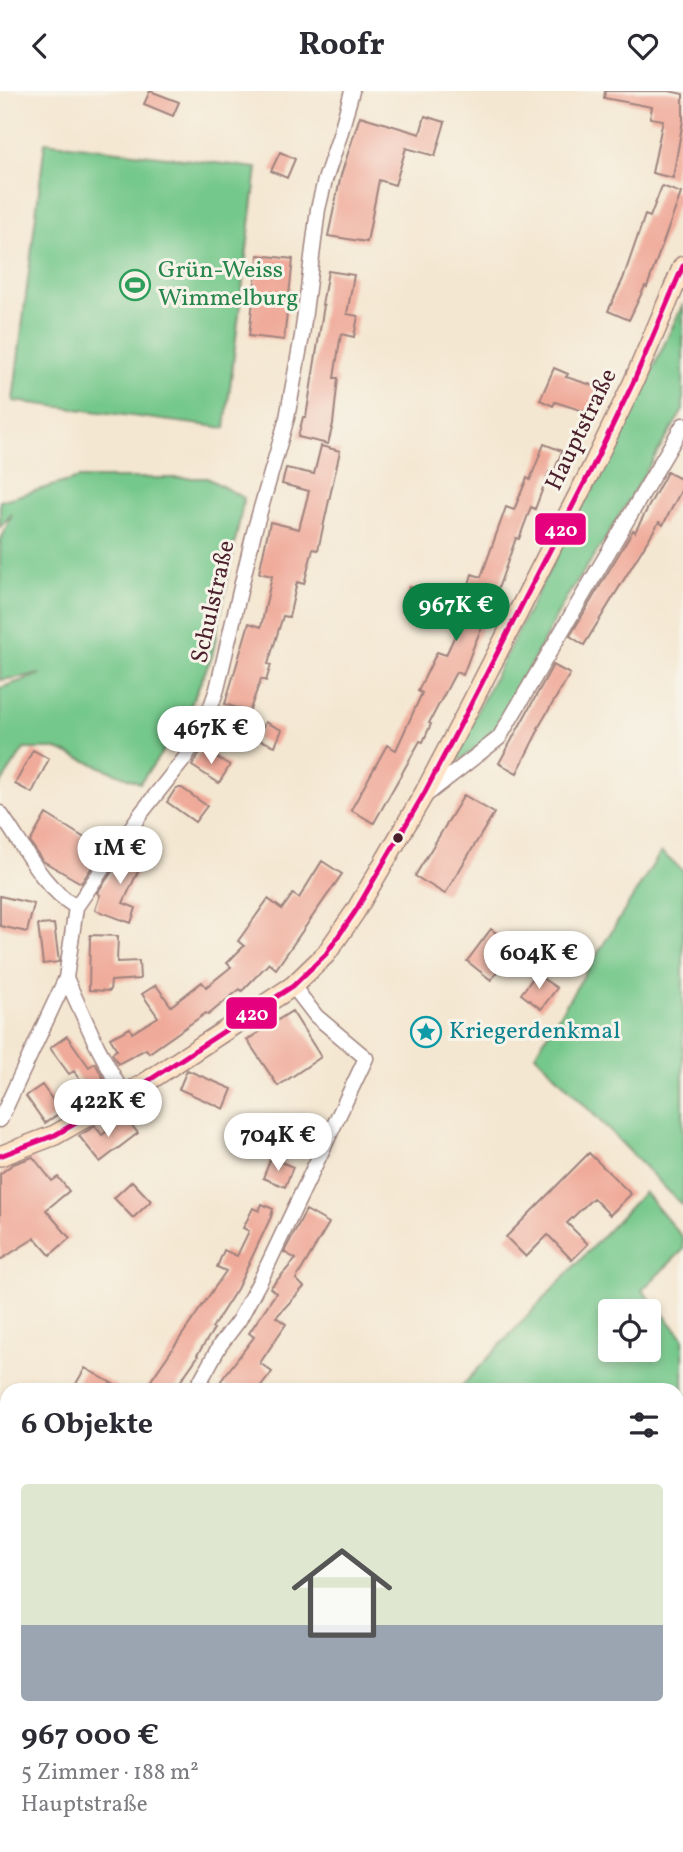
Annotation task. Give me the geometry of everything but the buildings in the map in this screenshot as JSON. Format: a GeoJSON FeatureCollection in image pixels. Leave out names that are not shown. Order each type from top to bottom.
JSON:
{"type":"FeatureCollection","features":[{"type":"Feature","properties":{"kind":"main road","name":"Hauptstraße"},"geometry":{"type":"LineString","coordinates":[[0,1156],[55,1135],[124,1096],[293,986],[326,954],[341,934],[422,798],[591,470],[683,266]]}},
{"type":"Feature","properties":{"kind":"street","name":"Schulstraße"},"geometry":{"type":"LineString","coordinates":[[0,1119],[66,978],[76,907],[142,812],[185,758],[204,726],[217,689],[254,532],[287,418],[301,347],[318,209],[352,91]]}},
{"type":"Feature","properties":{"kind":"street","name":"Hauptstraße"},"geometry":{"type":"LineString","coordinates":[[422,798],[499,739],[683,425]]}},
{"type":"Feature","properties":{"kind":"street"},"geometry":{"type":"LineString","coordinates":[[0,813],[48,883],[76,907]]}},
{"type":"Feature","properties":{"kind":"street"},"geometry":{"type":"LineString","coordinates":[[66,978],[97,1046],[124,1096]]}},
{"type":"Feature","properties":{"kind":"street"},"geometry":{"type":"LineString","coordinates":[[199,1383],[220,1345],[245,1310],[366,1058],[316,1016],[293,986]]}},
{"type":"Feature","properties":{"kind":"green space","name":"Grün-Weiss Wimmelburg"},"geometry":{"type":"Polygon","coordinates":[[[45,142],[257,168],[225,428],[13,401],[45,142]]]}},
{"type":"Feature","properties":{"kind":"green space"},"geometry":{"type":"Polygon","coordinates":[[[683,304],[683,410],[604,541],[566,598],[493,737],[448,768],[583,504],[619,442],[683,304]]]}},
{"type":"Feature","properties":{"kind":"green space"},"geometry":{"type":"Polygon","coordinates":[[[79,478],[207,478],[244,498],[212,656],[183,723],[140,783],[57,749],[24,749],[0,785],[0,688],[41,674],[0,680],[0,542],[12,514],[0,527],[0,501],[79,478]]]}},
{"type":"Feature","properties":{"kind":"green space"},"geometry":{"type":"Polygon","coordinates":[[[661,852],[683,871],[683,1206],[535,1054],[661,852]]]}},
{"type":"Feature","properties":{"kind":"green space"},"geometry":{"type":"Polygon","coordinates":[[[644,1192],[683,1238],[683,1250],[642,1290],[650,1299],[598,1299],[598,1362],[661,1362],[661,1312],[683,1337],[683,1383],[465,1383],[644,1192]]]}},
{"type":"Feature","properties":{"kind":"transit line","name":"420"},"geometry":{"type":"LineString","coordinates":[[0,1156],[55,1135],[142,1085],[293,986],[326,954],[355,912],[425,792],[468,710],[591,470],[633,383],[683,266]]}},
{"type":"Feature","properties":{"kind":"place","name":"Grün-Weiss Wimmelburg"},"geometry":{"type":"Point","coordinates":[135,285]}},
{"type":"Feature","properties":{"kind":"place","name":"Kriegerdenkmal"},"geometry":{"type":"Point","coordinates":[426,1032]}}]}
